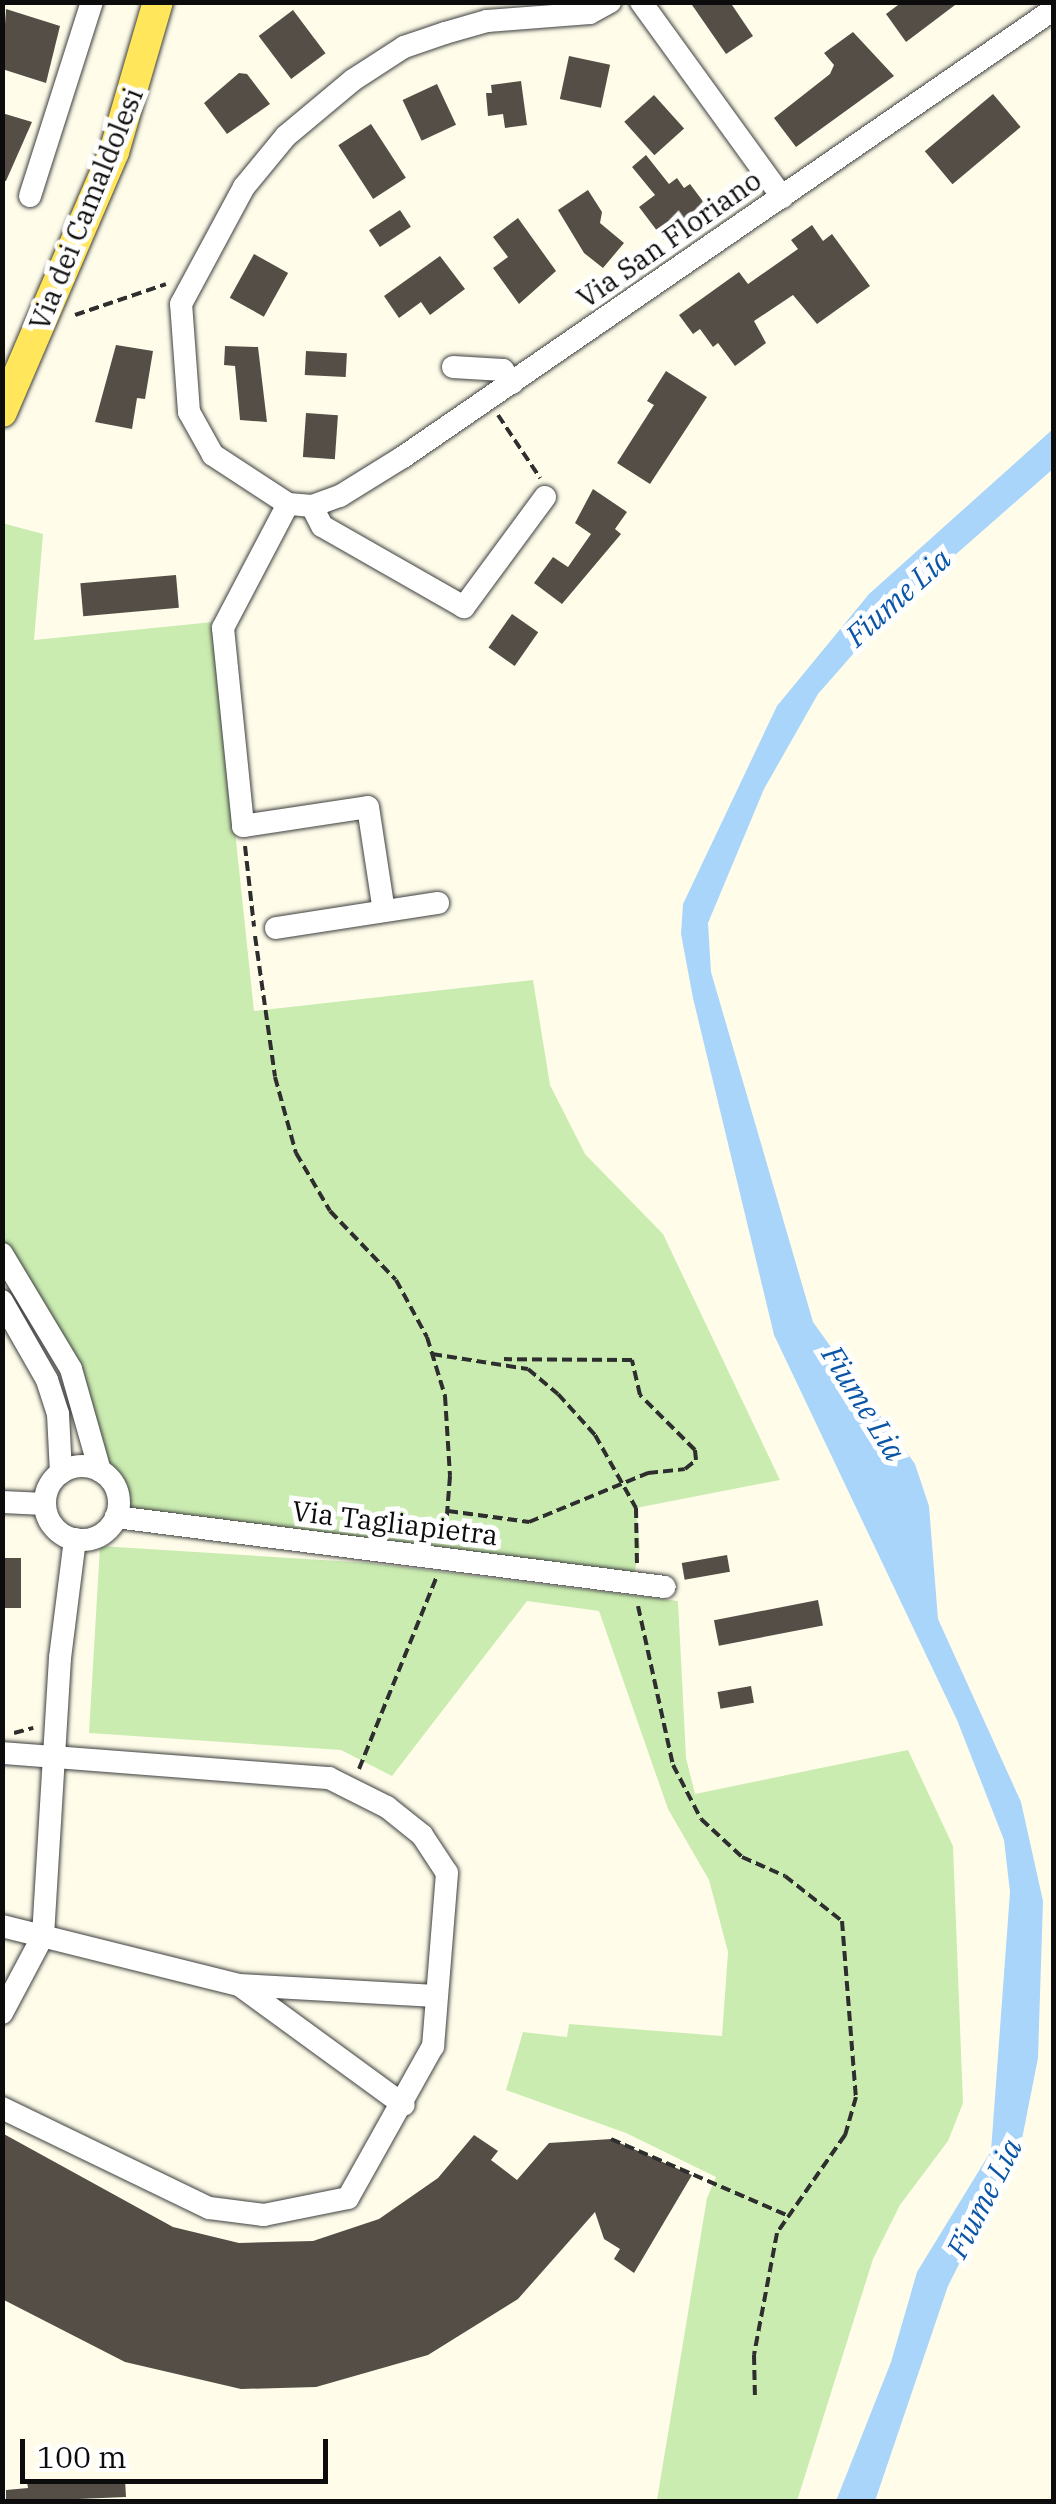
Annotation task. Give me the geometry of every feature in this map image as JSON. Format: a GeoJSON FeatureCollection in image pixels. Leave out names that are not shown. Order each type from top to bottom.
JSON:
{"type":"FeatureCollection","features":[{"type":"Feature","properties":{"kind":"main road","name":"Via dei Camaldolesi"},"geometry":{"type":"LineString","coordinates":[[2,412],[114,152],[158,2]]}},
{"type":"Feature","properties":{"kind":"street"},"geometry":{"type":"LineString","coordinates":[[30,196],[92,2]]}},
{"type":"Feature","properties":{"kind":"street"},"geometry":{"type":"LineString","coordinates":[[545,497],[464,607],[322,526],[312,506],[288,504],[212,455],[189,412],[183,383],[181,304],[244,187],[320,104],[404,47],[487,21],[610,2]]}},
{"type":"Feature","properties":{"kind":"street"},"geometry":{"type":"LineString","coordinates":[[641,2],[782,197]]}},
{"type":"Feature","properties":{"kind":"street","name":"Via San Floriano"},"geometry":{"type":"LineString","coordinates":[[312,506],[340,496],[512,384],[1054,9]]}},
{"type":"Feature","properties":{"kind":"street"},"geometry":{"type":"LineString","coordinates":[[453,367],[503,370],[512,384]]}},
{"type":"Feature","properties":{"kind":"street"},"geometry":{"type":"LineString","coordinates":[[288,504],[222,628],[243,826],[368,807],[384,911]]}},
{"type":"Feature","properties":{"kind":"street"},"geometry":{"type":"LineString","coordinates":[[276,928],[438,903]]}},
{"type":"Feature","properties":{"kind":"street"},"geometry":{"type":"LineString","coordinates":[[2,1254],[72,1368],[100,1471],[118,1495],[116,1517],[100,1535],[76,1539],[51,1523],[46,1504],[61,1473],[58,1414],[47,1380],[2,1300]]}},
{"type":"Feature","properties":{"kind":"street"},"geometry":{"type":"LineString","coordinates":[[61,1473],[80,1466],[100,1471]]}},
{"type":"Feature","properties":{"kind":"street"},"geometry":{"type":"LineString","coordinates":[[2,1502],[46,1504]]}},
{"type":"Feature","properties":{"kind":"street","name":"Via Tagliapietra"},"geometry":{"type":"LineString","coordinates":[[116,1517],[665,1587]]}},
{"type":"Feature","properties":{"kind":"street"},"geometry":{"type":"LineString","coordinates":[[2,2013],[43,1936],[76,1539]]}},
{"type":"Feature","properties":{"kind":"street"},"geometry":{"type":"LineString","coordinates":[[2,1753],[303,1773],[352,1787],[422,1835],[444,1862],[433,2046],[404,2105],[348,2198],[264,2215],[182,2198],[2,2108]]}},
{"type":"Feature","properties":{"kind":"street"},"geometry":{"type":"LineString","coordinates":[[2,1926],[239,1986],[436,1996]]}},
{"type":"Feature","properties":{"kind":"street"},"geometry":{"type":"LineString","coordinates":[[239,1986],[404,2105]]}},
{"type":"Feature","properties":{"kind":"path"},"geometry":{"type":"LineString","coordinates":[[75,315],[154,291],[175,274]]}},
{"type":"Feature","properties":{"kind":"path"},"geometry":{"type":"LineString","coordinates":[[488,400],[541,479],[545,497]]}},
{"type":"Feature","properties":{"kind":"path"},"geometry":{"type":"LineString","coordinates":[[243,826],[275,1077],[296,1154],[330,1211],[396,1280],[432,1354],[445,1396],[448,1510],[443,1559],[352,1787]]}},
{"type":"Feature","properties":{"kind":"path"},"geometry":{"type":"LineString","coordinates":[[432,1354],[495,1359],[632,1360],[640,1395],[696,1450],[696,1460],[685,1469],[624,1484],[529,1522],[448,1510]]}},
{"type":"Feature","properties":{"kind":"path"},"geometry":{"type":"LineString","coordinates":[[495,1359],[528,1369],[558,1394],[595,1435],[636,1508],[640,1548],[632,1583],[664,1700],[673,1765],[701,1819],[742,1857],[786,1876],[842,1921],[856,2097],[845,2135],[777,2233],[764,2284],[756,2398]]}},
{"type":"Feature","properties":{"kind":"path"},"geometry":{"type":"LineString","coordinates":[[611,2139],[788,2216]]}},
{"type":"Feature","properties":{"kind":"green space"},"geometry":{"type":"Polygon","coordinates":[[[2,523],[43,534],[34,640],[213,622],[254,1011],[533,980],[550,1085],[585,1154],[663,1234],[780,1480],[636,1508],[640,1548],[632,1583],[118,1511],[85,1407],[3,1254],[2,523]]]}},
{"type":"Feature","properties":{"kind":"green space"},"geometry":{"type":"Polygon","coordinates":[[[100,1546],[370,1563],[678,1601],[686,1758],[695,1794],[908,1750],[953,1846],[963,2103],[948,2141],[900,2205],[873,2259],[797,2501],[657,2500],[707,2198],[716,2177],[626,2133],[506,2090],[523,2032],[567,2037],[569,2024],[722,2036],[728,1952],[709,1880],[668,1809],[599,1611],[527,1601],[392,1776],[341,1750],[89,1733],[100,1546]]]}},
{"type":"Feature","properties":{"kind":"water","name":"Fiume Lia"},"geometry":{"type":"Polygon","coordinates":[[[1053,429],[1053,469],[889,613],[818,694],[764,789],[708,923],[711,972],[813,1322],[915,1464],[929,1506],[938,1619],[1021,1802],[1043,1901],[1038,2058],[1022,2139],[948,2286],[875,2501],[836,2501],[891,2362],[917,2272],[991,2151],[1010,1892],[1004,1840],[957,1720],[774,1335],[693,998],[681,934],[683,904],[777,706],[869,594],[1053,429]]]}},
{"type":"Feature","properties":{"kind":"building"},"geometry":{"type":"Polygon","coordinates":[[[690,2],[730,2],[753,36],[726,54],[690,2]]]}},
{"type":"Feature","properties":{"kind":"building"},"geometry":{"type":"Polygon","coordinates":[[[902,2],[959,2],[906,42],[886,14],[902,2]]]}},
{"type":"Feature","properties":{"kind":"building"},"geometry":{"type":"Polygon","coordinates":[[[6,9],[60,26],[46,83],[2,69],[6,9]]]}},
{"type":"Feature","properties":{"kind":"building"},"geometry":{"type":"Polygon","coordinates":[[[293,10],[325,53],[291,79],[259,36],[293,10]]]}},
{"type":"Feature","properties":{"kind":"building"},"geometry":{"type":"Polygon","coordinates":[[[853,32],[894,76],[796,147],[774,118],[830,74],[834,65],[824,53],[853,32]]]}},
{"type":"Feature","properties":{"kind":"building"},"geometry":{"type":"Polygon","coordinates":[[[569,56],[610,65],[601,108],[560,99],[569,56]]]}},
{"type":"Feature","properties":{"kind":"building"},"geometry":{"type":"Polygon","coordinates":[[[239,73],[247,74],[270,104],[227,134],[204,103],[239,73]]]}},
{"type":"Feature","properties":{"kind":"building"},"geometry":{"type":"Polygon","coordinates":[[[521,81],[527,125],[505,128],[503,114],[488,116],[486,93],[492,93],[491,85],[521,81]]]}},
{"type":"Feature","properties":{"kind":"building"},"geometry":{"type":"Polygon","coordinates":[[[437,84],[456,125],[422,141],[403,100],[437,84]]]}},
{"type":"Feature","properties":{"kind":"building"},"geometry":{"type":"Polygon","coordinates":[[[993,94],[1021,127],[952,184],[925,151],[993,94]]]}},
{"type":"Feature","properties":{"kind":"building"},"geometry":{"type":"Polygon","coordinates":[[[654,95],[684,128],[654,155],[624,122],[654,95]]]}},
{"type":"Feature","properties":{"kind":"building"},"geometry":{"type":"Polygon","coordinates":[[[2,113],[32,122],[6,181],[2,180],[2,113]]]}},
{"type":"Feature","properties":{"kind":"building"},"geometry":{"type":"Polygon","coordinates":[[[371,124],[406,178],[373,199],[338,145],[371,124]]]}},
{"type":"Feature","properties":{"kind":"building"},"geometry":{"type":"Polygon","coordinates":[[[646,155],[669,184],[677,178],[684,188],[690,184],[708,208],[664,240],[639,207],[655,195],[632,167],[646,155]]]}},
{"type":"Feature","properties":{"kind":"building"},"geometry":{"type":"Polygon","coordinates":[[[588,190],[602,212],[600,223],[624,243],[603,268],[584,253],[558,210],[588,190]]]}},
{"type":"Feature","properties":{"kind":"building"},"geometry":{"type":"Polygon","coordinates":[[[400,210],[411,227],[380,247],[369,230],[400,210]]]}},
{"type":"Feature","properties":{"kind":"building"},"geometry":{"type":"Polygon","coordinates":[[[518,218],[556,271],[519,304],[493,268],[508,257],[493,237],[518,218]]]}},
{"type":"Feature","properties":{"kind":"building"},"geometry":{"type":"Polygon","coordinates":[[[812,225],[823,241],[832,234],[870,286],[817,324],[793,295],[754,321],[766,343],[735,366],[718,343],[713,347],[700,329],[693,334],[679,315],[739,272],[748,284],[798,249],[791,240],[812,225]]]}},
{"type":"Feature","properties":{"kind":"building"},"geometry":{"type":"Polygon","coordinates":[[[254,254],[288,273],[264,317],[230,298],[254,254]]]}},
{"type":"Feature","properties":{"kind":"building"},"geometry":{"type":"Polygon","coordinates":[[[440,256],[465,289],[430,315],[421,302],[399,318],[384,296],[440,256]]]}},
{"type":"Feature","properties":{"kind":"building"},"geometry":{"type":"Polygon","coordinates":[[[116,345],[153,351],[145,399],[137,398],[132,429],[95,422],[116,345]]]}},
{"type":"Feature","properties":{"kind":"building"},"geometry":{"type":"Polygon","coordinates":[[[225,346],[258,347],[267,422],[240,420],[235,366],[224,365],[225,346]]]}},
{"type":"Feature","properties":{"kind":"building"},"geometry":{"type":"Polygon","coordinates":[[[306,351],[347,353],[346,377],[305,375],[306,351]]]}},
{"type":"Feature","properties":{"kind":"building"},"geometry":{"type":"Polygon","coordinates":[[[666,371],[707,397],[650,484],[617,463],[654,405],[647,401],[666,371]]]}},
{"type":"Feature","properties":{"kind":"building"},"geometry":{"type":"Polygon","coordinates":[[[306,413],[338,415],[335,459],[303,457],[306,413]]]}},
{"type":"Feature","properties":{"kind":"building"},"geometry":{"type":"Polygon","coordinates":[[[593,489],[627,512],[615,529],[621,534],[562,604],[534,583],[553,557],[568,567],[591,534],[575,523],[593,489]]]}},
{"type":"Feature","properties":{"kind":"building"},"geometry":{"type":"Polygon","coordinates":[[[176,575],[179,608],[83,616],[80,583],[176,575]]]}},
{"type":"Feature","properties":{"kind":"building"},"geometry":{"type":"Polygon","coordinates":[[[512,614],[538,632],[515,666],[488,648],[512,614]]]}},
{"type":"Feature","properties":{"kind":"building"},"geometry":{"type":"Polygon","coordinates":[[[727,1555],[730,1572],[685,1580],[682,1563],[727,1555]]]}},
{"type":"Feature","properties":{"kind":"building"},"geometry":{"type":"Polygon","coordinates":[[[2,1558],[21,1558],[21,1608],[2,1608],[2,1558]]]}},
{"type":"Feature","properties":{"kind":"building"},"geometry":{"type":"Polygon","coordinates":[[[818,1600],[823,1626],[719,1646],[714,1620],[818,1600]]]}},
{"type":"Feature","properties":{"kind":"building"},"geometry":{"type":"Polygon","coordinates":[[[751,1686],[754,1703],[720,1709],[718,1692],[751,1686]]]}},
{"type":"Feature","properties":{"kind":"building"},"geometry":{"type":"Polygon","coordinates":[[[2,2133],[173,2227],[239,2243],[313,2241],[379,2219],[438,2178],[474,2135],[498,2151],[491,2160],[517,2180],[549,2143],[611,2139],[692,2175],[634,2273],[614,2259],[620,2249],[604,2239],[595,2212],[518,2299],[428,2355],[316,2387],[241,2389],[125,2362],[2,2299],[2,2133]]]}},
{"type":"Feature","properties":{"kind":"building"},"geometry":{"type":"Polygon","coordinates":[[[125,2479],[126,2497],[6,2502],[6,2490],[28,2488],[27,2482],[125,2479]]]}}]}
